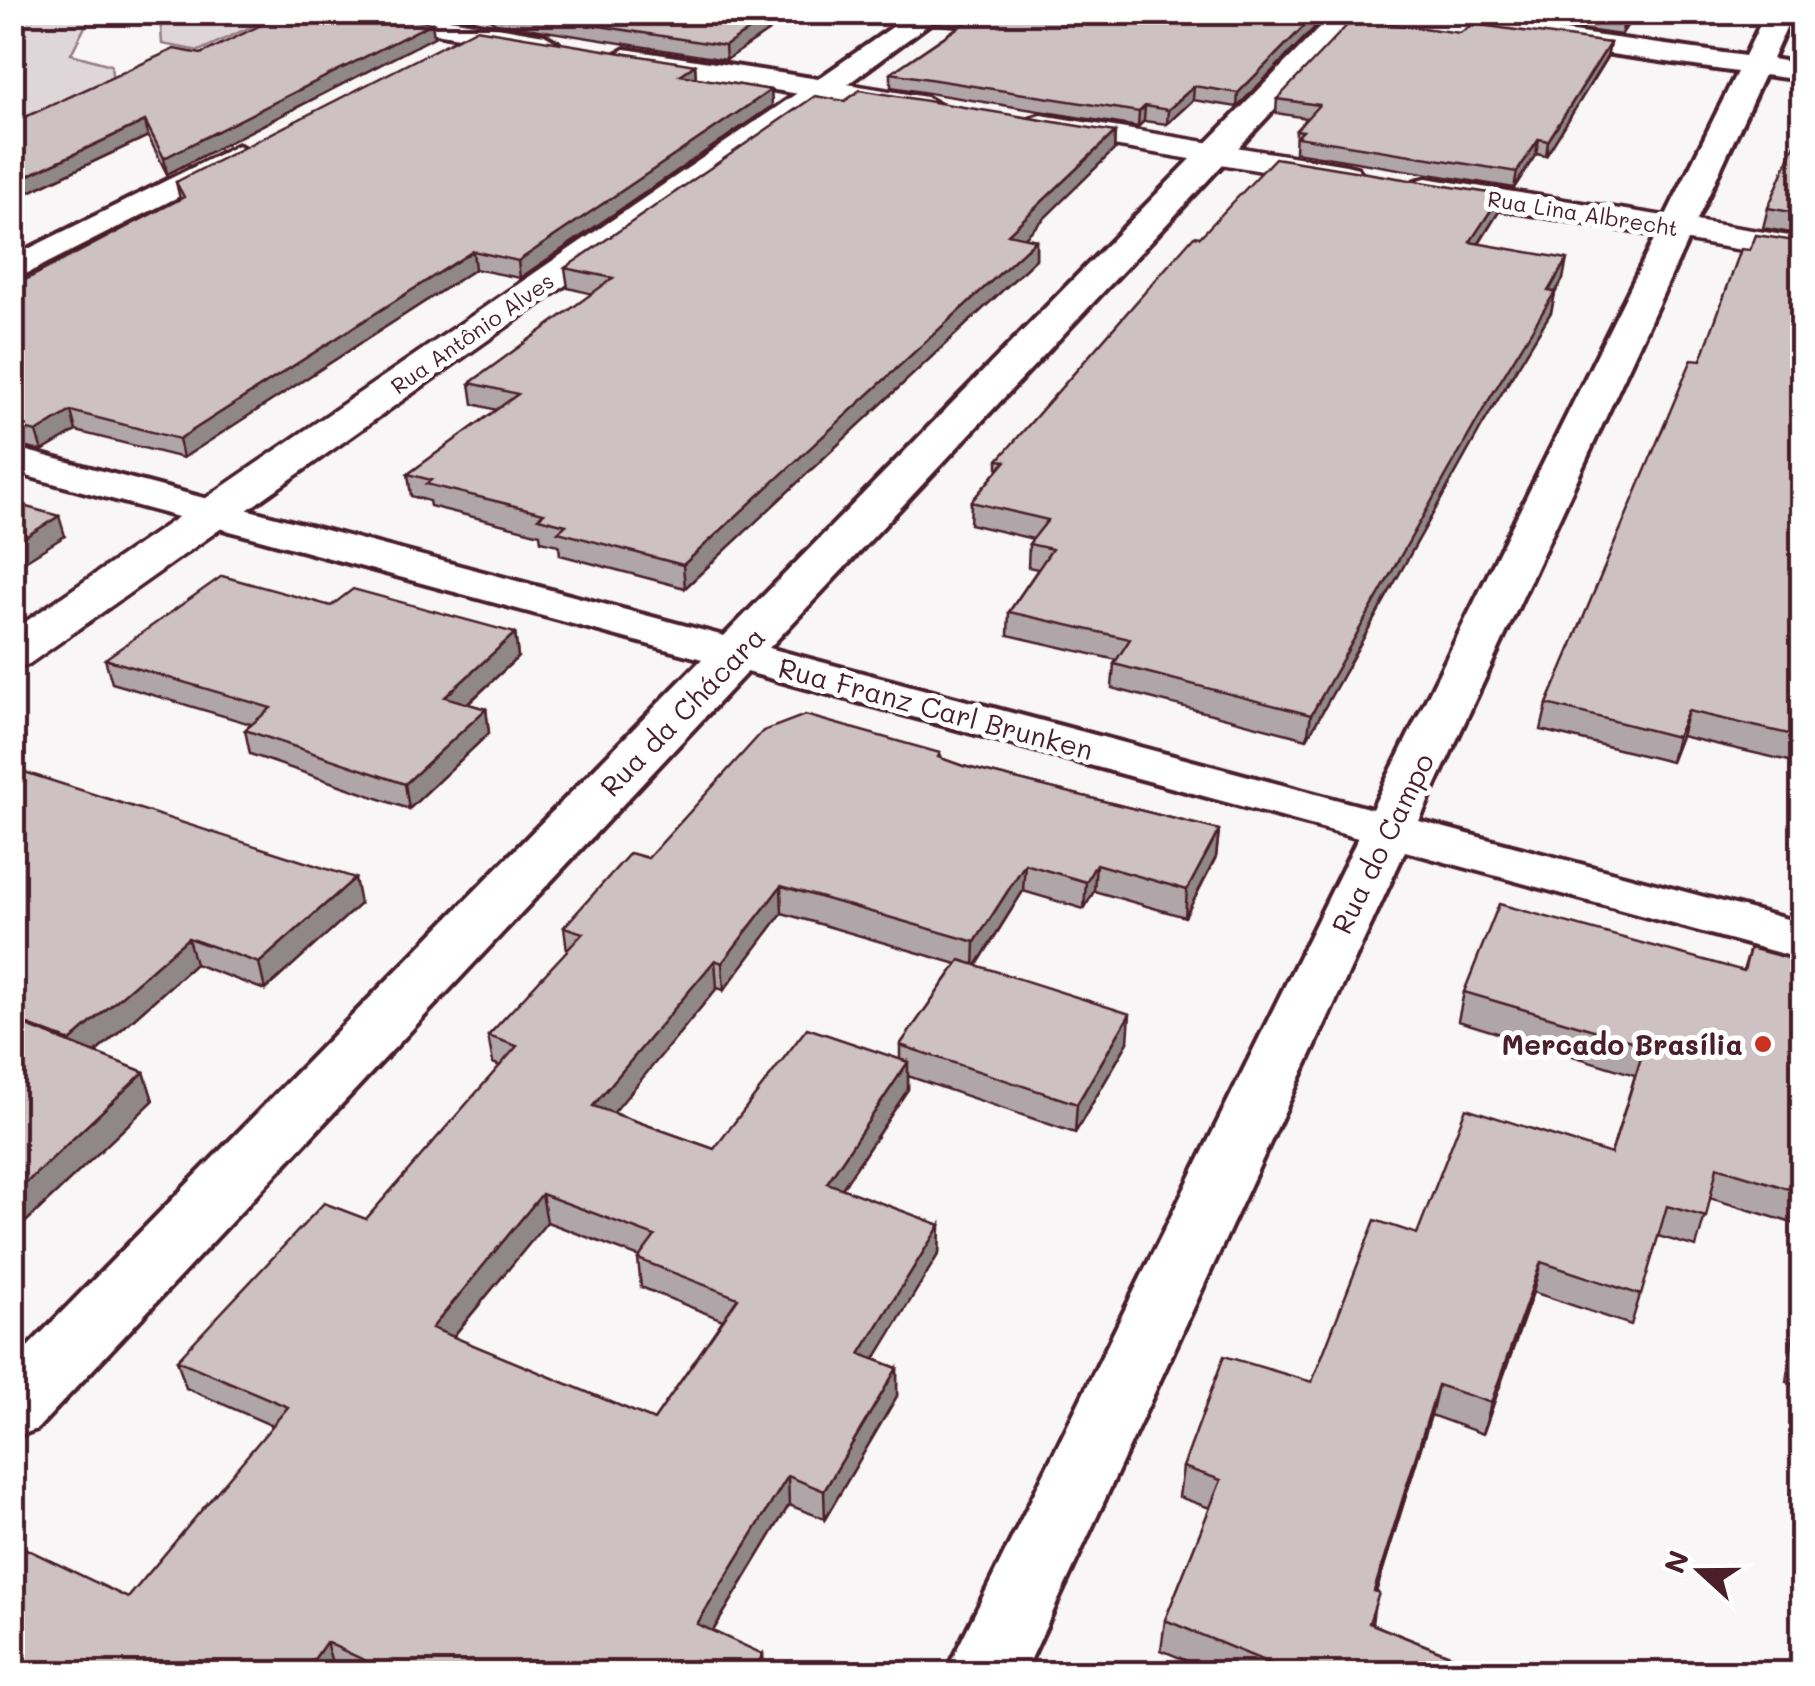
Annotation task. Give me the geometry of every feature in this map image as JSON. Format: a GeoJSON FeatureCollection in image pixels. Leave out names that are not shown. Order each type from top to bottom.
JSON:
{"type":"FeatureCollection","features":[{"type":"Feature","properties":{"kind":"street"},"geometry":{"type":"LineString","coordinates":[[356,12],[960,112]]}},
{"type":"Feature","properties":{"kind":"street"},"geometry":{"type":"LineString","coordinates":[[420,59],[510,12]]}},
{"type":"Feature","properties":{"kind":"street","name":"Rua Antônio Alves"},"geometry":{"type":"LineString","coordinates":[[12,654],[932,12]]}},
{"type":"Feature","properties":{"kind":"street","name":"Rua da Chácara"},"geometry":{"type":"LineString","coordinates":[[12,1410],[1351,12]]}},
{"type":"Feature","properties":{"kind":"street"},"geometry":{"type":"LineString","coordinates":[[1366,12],[1802,72]]}},
{"type":"Feature","properties":{"kind":"street","name":"Rua do Campo"},"geometry":{"type":"LineString","coordinates":[[984,1674],[1780,12]]}},
{"type":"Feature","properties":{"kind":"street","name":"Rua Lina Albrecht"},"geometry":{"type":"LineString","coordinates":[[1000,118],[1802,250]]}},
{"type":"Feature","properties":{"kind":"street"},"geometry":{"type":"LineString","coordinates":[[12,271],[260,142]]}},
{"type":"Feature","properties":{"kind":"street","name":"Rua Franz Carl Brunken"},"geometry":{"type":"LineString","coordinates":[[12,459],[1802,941]]}},
{"type":"Feature","properties":{"kind":"shaded area"},"geometry":{"type":"Polygon","coordinates":[[[160,12],[281,13],[199,51],[162,44],[160,12]]]}},
{"type":"Feature","properties":{"kind":"shaded area"},"geometry":{"type":"Polygon","coordinates":[[[13,13],[92,13],[71,54],[111,65],[113,84],[13,129],[13,13]]]}},
{"type":"Feature","properties":{"kind":"building"},"geometry":{"type":"Polygon","coordinates":[[[288,12],[367,12],[432,23],[164,158],[145,121],[12,183],[12,123],[174,49],[201,54],[288,12]]]}},
{"type":"Feature","properties":{"kind":"building"},"geometry":{"type":"Polygon","coordinates":[[[511,12],[776,12],[725,46],[511,12]]]}},
{"type":"Feature","properties":{"kind":"building"},"geometry":{"type":"Polygon","coordinates":[[[951,12],[1316,14],[1238,93],[1194,86],[1168,110],[1145,106],[1139,112],[891,73],[975,16],[951,12]]]}},
{"type":"Feature","properties":{"kind":"building"},"geometry":{"type":"Polygon","coordinates":[[[1550,12],[1630,12],[1624,23],[1550,12]]]}},
{"type":"Feature","properties":{"kind":"building"},"geometry":{"type":"Polygon","coordinates":[[[1353,19],[1460,33],[1473,24],[1610,43],[1548,141],[1539,139],[1517,172],[1297,137],[1303,131],[1296,130],[1319,105],[1277,99],[1353,19]]]}},
{"type":"Feature","properties":{"kind":"building"},"geometry":{"type":"Polygon","coordinates":[[[476,29],[695,65],[680,75],[771,90],[518,261],[473,251],[179,439],[71,411],[36,432],[12,426],[12,287],[184,197],[176,182],[476,29]]]}},
{"type":"Feature","properties":{"kind":"building"},"geometry":{"type":"Polygon","coordinates":[[[860,90],[1115,132],[1008,234],[1036,240],[683,565],[558,532],[566,525],[538,518],[544,513],[426,484],[431,480],[408,474],[518,394],[470,383],[613,278],[565,268],[815,96],[845,101],[860,90]]]}},
{"type":"Feature","properties":{"kind":"building"},"geometry":{"type":"Polygon","coordinates":[[[1802,127],[1802,214],[1768,208],[1802,127]]]}},
{"type":"Feature","properties":{"kind":"building"},"geometry":{"type":"Polygon","coordinates":[[[1275,158],[1501,195],[1470,242],[1567,259],[1548,291],[1555,292],[1487,403],[1311,715],[1114,664],[1130,639],[1009,612],[1052,549],[1029,544],[1048,520],[971,502],[1006,461],[998,460],[1194,236],[1200,237],[1275,158]]]}},
{"type":"Feature","properties":{"kind":"building"},"geometry":{"type":"Polygon","coordinates":[[[1756,235],[1802,242],[1802,737],[1688,711],[1677,737],[1547,704],[1692,359],[1701,360],[1741,249],[1750,250],[1756,235]]]}},
{"type":"Feature","properties":{"kind":"building"},"geometry":{"type":"Polygon","coordinates":[[[12,503],[59,516],[12,545],[12,503]]]}},
{"type":"Feature","properties":{"kind":"building"},"geometry":{"type":"Polygon","coordinates":[[[222,576],[331,606],[353,589],[515,633],[445,697],[486,709],[405,784],[245,730],[271,708],[105,659],[222,576]]]}},
{"type":"Feature","properties":{"kind":"building"},"geometry":{"type":"Polygon","coordinates":[[[805,715],[940,753],[938,757],[963,766],[1219,830],[1187,890],[1096,864],[1086,882],[1025,864],[975,942],[781,886],[722,963],[715,960],[593,1106],[714,1149],[807,1028],[908,1062],[827,1183],[940,1225],[860,1354],[897,1368],[824,1491],[788,1476],[697,1624],[763,1654],[752,1674],[393,1674],[326,1642],[304,1674],[12,1674],[12,1542],[128,1598],[288,1407],[177,1360],[324,1203],[366,1219],[517,1046],[488,1036],[583,933],[564,927],[630,853],[648,858],[763,731],[805,715]],[[542,1194],[432,1328],[654,1420],[738,1298],[638,1259],[655,1236],[542,1194]]]}},
{"type":"Feature","properties":{"kind":"building"},"geometry":{"type":"Polygon","coordinates":[[[12,768],[355,878],[259,963],[188,938],[70,1041],[12,1019],[12,768]]]}},
{"type":"Feature","properties":{"kind":"building"},"geometry":{"type":"Polygon","coordinates":[[[1499,904],[1744,971],[1750,948],[1802,962],[1802,1193],[1717,1167],[1706,1217],[1667,1206],[1641,1295],[1541,1262],[1491,1403],[1438,1385],[1374,1591],[1379,1593],[1369,1623],[1497,1674],[1296,1674],[1165,1620],[1221,1480],[1183,1467],[1224,1356],[1312,1382],[1375,1220],[1417,1234],[1466,1108],[1611,1154],[1645,1045],[1464,992],[1499,904]]]}},
{"type":"Feature","properties":{"kind":"building"},"geometry":{"type":"Polygon","coordinates":[[[960,960],[1130,1014],[1077,1104],[900,1045],[960,960]]]}},
{"type":"Feature","properties":{"kind":"building"},"geometry":{"type":"Polygon","coordinates":[[[27,1026],[144,1072],[12,1196],[12,1039],[27,1026]]]}},
{"type":"Feature","properties":{"kind":"building"},"geometry":{"type":"Polygon","coordinates":[[[1802,1321],[1802,1353],[1798,1352],[1802,1321]]]}},
{"type":"Feature","properties":{"kind":"place","name":"Mercado Brasília"},"geometry":{"type":"Point","coordinates":[1763,1044]}}]}
